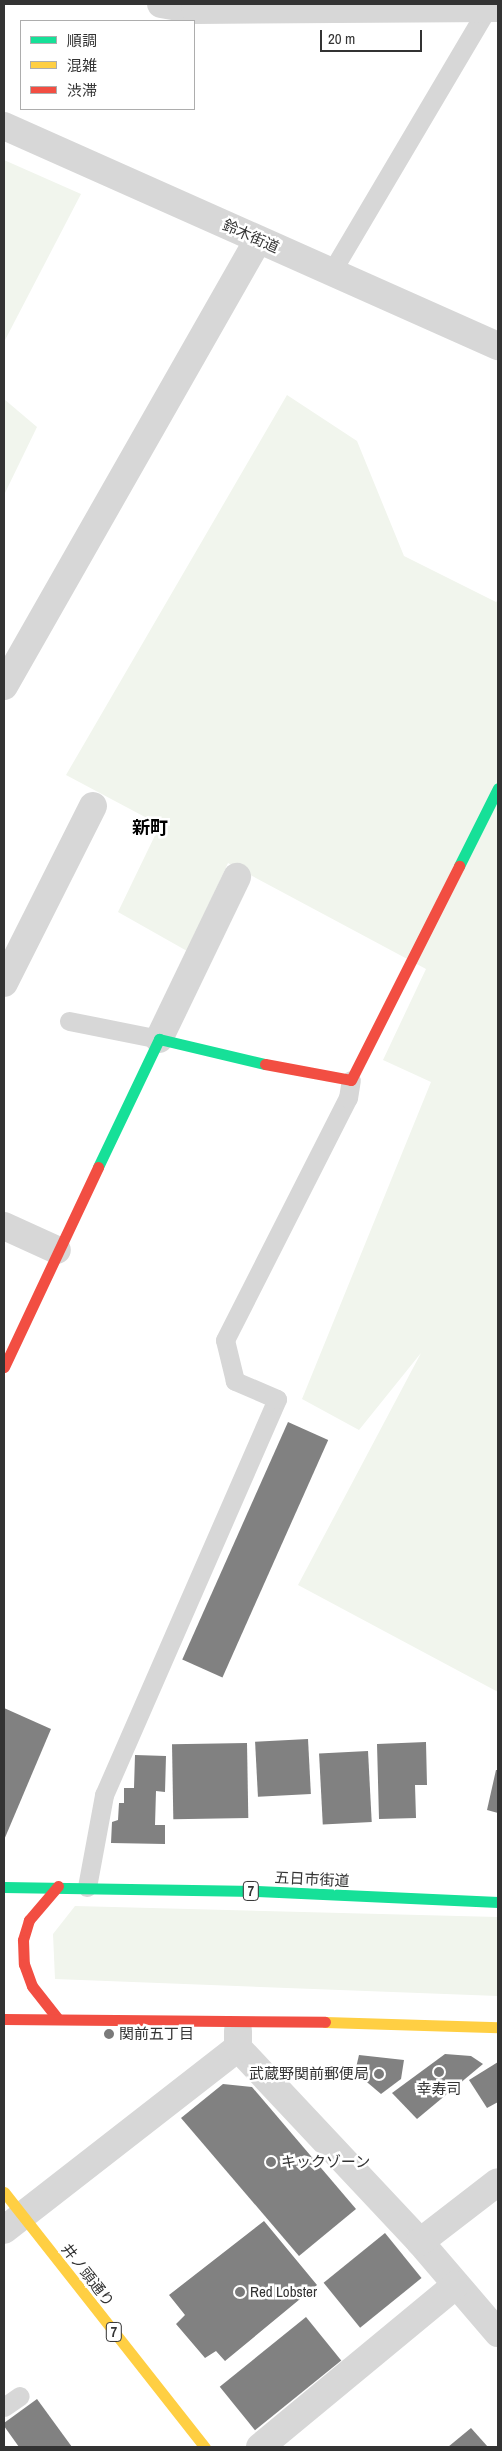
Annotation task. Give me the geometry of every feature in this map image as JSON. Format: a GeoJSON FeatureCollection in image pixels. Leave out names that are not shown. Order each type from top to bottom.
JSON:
{"type":"FeatureCollection","features":[{"type":"Feature","properties":{"kind":"main road"},"geometry":{"type":"LineString","coordinates":[[4,1367],[57,1250],[159,1039],[310,1075],[351,1080],[498,788]]}},
{"type":"Feature","properties":{"kind":"main road"},"geometry":{"type":"LineString","coordinates":[[58,1886],[29,1920],[23,1940],[24,1964],[32,1986],[58,2019]]}},
{"type":"Feature","properties":{"kind":"main road","name":"五日市街道"},"geometry":{"type":"LineString","coordinates":[[4,1887],[58,1886],[498,1902]]}},
{"type":"Feature","properties":{"kind":"main road"},"geometry":{"type":"LineString","coordinates":[[4,2019],[238,2019],[498,2027]]}},
{"type":"Feature","properties":{"kind":"main road","name":"井ノ頭通り"},"geometry":{"type":"LineString","coordinates":[[4,2192],[13,2223],[205,2447]]}},
{"type":"Feature","properties":{"kind":"street"},"geometry":{"type":"LineString","coordinates":[[160,4],[195,10],[291,6],[494,7]]}},
{"type":"Feature","properties":{"kind":"street","name":"鈴木街道"},"geometry":{"type":"LineString","coordinates":[[4,126],[258,240],[495,337]]}},
{"type":"Feature","properties":{"kind":"street"},"geometry":{"type":"LineString","coordinates":[[4,686],[258,240]]}},
{"type":"Feature","properties":{"kind":"street"},"geometry":{"type":"LineString","coordinates":[[4,983],[93,806]]}},
{"type":"Feature","properties":{"kind":"street"},"geometry":{"type":"LineString","coordinates":[[159,1039],[237,877]]}},
{"type":"Feature","properties":{"kind":"street"},"geometry":{"type":"LineString","coordinates":[[4,1226],[57,1250]]}},
{"type":"Feature","properties":{"kind":"street"},"geometry":{"type":"LineString","coordinates":[[238,2019],[238,2048],[420,2242],[498,2333]]}},
{"type":"Feature","properties":{"kind":"street"},"geometry":{"type":"LineString","coordinates":[[13,2223],[238,2048]]}},
{"type":"Feature","properties":{"kind":"street"},"geometry":{"type":"LineString","coordinates":[[420,2242],[498,2182]]}},
{"type":"Feature","properties":{"kind":"street"},"geometry":{"type":"LineString","coordinates":[[260,2447],[456,2285]]}},
{"type":"Feature","properties":{"kind":"lane"},"geometry":{"type":"LineString","coordinates":[[332,271],[494,7]]}},
{"type":"Feature","properties":{"kind":"lane"},"geometry":{"type":"LineString","coordinates":[[69,1022],[159,1039]]}},
{"type":"Feature","properties":{"kind":"lane"},"geometry":{"type":"LineString","coordinates":[[87,1887],[104,1795],[277,1399],[235,1381],[225,1340],[348,1098],[351,1080]]}},
{"type":"Feature","properties":{"kind":"lane"},"geometry":{"type":"LineString","coordinates":[[4,2407],[20,2396]]}},
{"type":"Feature","properties":{"kind":"shaded area"},"geometry":{"type":"Polygon","coordinates":[[[4,160],[81,194],[4,342],[4,160]]]}},
{"type":"Feature","properties":{"kind":"shaded area"},"geometry":{"type":"Polygon","coordinates":[[[287,395],[357,441],[404,556],[496,602],[498,600],[498,1692],[298,1585],[421,1353],[359,1430],[302,1399],[431,1082],[383,1060],[426,969],[228,863],[187,951],[118,912],[160,825],[66,775],[287,395]]]}},
{"type":"Feature","properties":{"kind":"shaded area"},"geometry":{"type":"Polygon","coordinates":[[[4,399],[37,427],[4,495],[4,399]]]}},
{"type":"Feature","properties":{"kind":"shaded area"},"geometry":{"type":"Polygon","coordinates":[[[75,1906],[498,1917],[498,1996],[55,1979],[53,1934],[75,1906]]]}},
{"type":"Feature","properties":{"kind":"building"},"geometry":{"type":"Polygon","coordinates":[[[288,1422],[328,1440],[222,1677],[182,1660],[288,1422]]]}},
{"type":"Feature","properties":{"kind":"building"},"geometry":{"type":"Polygon","coordinates":[[[4,1708],[51,1729],[4,1840],[4,1708]]]}},
{"type":"Feature","properties":{"kind":"building"},"geometry":{"type":"Polygon","coordinates":[[[308,1739],[311,1794],[258,1797],[255,1742],[308,1739]]]}},
{"type":"Feature","properties":{"kind":"building"},"geometry":{"type":"Polygon","coordinates":[[[426,1742],[427,1785],[415,1785],[416,1818],[379,1819],[377,1744],[426,1742]]]}},
{"type":"Feature","properties":{"kind":"building"},"geometry":{"type":"Polygon","coordinates":[[[247,1743],[248,1818],[173,1819],[172,1744],[247,1743]]]}},
{"type":"Feature","properties":{"kind":"building"},"geometry":{"type":"Polygon","coordinates":[[[368,1751],[372,1822],[323,1824],[319,1754],[368,1751]]]}},
{"type":"Feature","properties":{"kind":"building"},"geometry":{"type":"Polygon","coordinates":[[[135,1755],[166,1756],[165,1792],[156,1791],[155,1825],[165,1825],[165,1844],[111,1843],[112,1822],[118,1820],[119,1803],[124,1803],[124,1788],[134,1788],[135,1755]]]}},
{"type":"Feature","properties":{"kind":"building"},"geometry":{"type":"Polygon","coordinates":[[[496,1770],[498,1770],[498,1813],[487,1810],[496,1770]]]}},
{"type":"Feature","properties":{"kind":"building"},"geometry":{"type":"Polygon","coordinates":[[[445,2054],[471,2056],[483,2064],[417,2119],[392,2093],[445,2054]]]}},
{"type":"Feature","properties":{"kind":"building"},"geometry":{"type":"Polygon","coordinates":[[[359,2055],[404,2060],[401,2079],[381,2094],[355,2072],[359,2055]]]}},
{"type":"Feature","properties":{"kind":"building"},"geometry":{"type":"Polygon","coordinates":[[[498,2062],[498,2102],[487,2108],[469,2080],[498,2062]]]}},
{"type":"Feature","properties":{"kind":"building"},"geometry":{"type":"Polygon","coordinates":[[[223,2084],[252,2087],[356,2209],[299,2256],[181,2118],[223,2084]]]}},
{"type":"Feature","properties":{"kind":"building"},"geometry":{"type":"Polygon","coordinates":[[[264,2221],[317,2285],[225,2361],[216,2351],[205,2358],[176,2324],[185,2315],[169,2295],[264,2221]]]}},
{"type":"Feature","properties":{"kind":"building"},"geometry":{"type":"Polygon","coordinates":[[[385,2233],[422,2278],[360,2328],[324,2283],[385,2233]]]}},
{"type":"Feature","properties":{"kind":"building"},"geometry":{"type":"Polygon","coordinates":[[[306,2317],[341,2361],[255,2430],[220,2387],[306,2317]]]}},
{"type":"Feature","properties":{"kind":"building"},"geometry":{"type":"Polygon","coordinates":[[[37,2399],[72,2447],[19,2447],[4,2426],[4,2423],[37,2399]]]}},
{"type":"Feature","properties":{"kind":"building"},"geometry":{"type":"Polygon","coordinates":[[[471,2428],[488,2447],[448,2447],[471,2428]]]}},
{"type":"Feature","properties":{"kind":"traffic: fast"},"geometry":{"type":"LineString","coordinates":[[459,866],[498,788]]}},
{"type":"Feature","properties":{"kind":"traffic: fast"},"geometry":{"type":"LineString","coordinates":[[98,1167],[159,1039],[265,1064]]}},
{"type":"Feature","properties":{"kind":"traffic: fast"},"geometry":{"type":"LineString","coordinates":[[4,1887],[257,1891],[498,1902]]}},
{"type":"Feature","properties":{"kind":"traffic: slow"},"geometry":{"type":"LineString","coordinates":[[325,2022],[498,2027]]}},
{"type":"Feature","properties":{"kind":"traffic: slow"},"geometry":{"type":"LineString","coordinates":[[4,2192],[205,2447]]}},
{"type":"Feature","properties":{"kind":"traffic: jam"},"geometry":{"type":"LineString","coordinates":[[265,1064],[351,1080],[459,866]]}},
{"type":"Feature","properties":{"kind":"traffic: jam"},"geometry":{"type":"LineString","coordinates":[[4,1367],[98,1167]]}},
{"type":"Feature","properties":{"kind":"traffic: jam"},"geometry":{"type":"LineString","coordinates":[[58,1886],[29,1920],[23,1940],[24,1964],[32,1986],[58,2019]]}},
{"type":"Feature","properties":{"kind":"traffic: jam"},"geometry":{"type":"LineString","coordinates":[[4,2019],[325,2022]]}},
{"type":"Feature","properties":{"kind":"place","name":"関前五丁目"},"geometry":{"type":"Point","coordinates":[109,2034]}},
{"type":"Feature","properties":{"kind":"place","name":"幸寿司"},"geometry":{"type":"Point","coordinates":[439,2072]}},
{"type":"Feature","properties":{"kind":"place","name":"武蔵野関前郵便局"},"geometry":{"type":"Point","coordinates":[379,2074]}},
{"type":"Feature","properties":{"kind":"place","name":"キックゾーン"},"geometry":{"type":"Point","coordinates":[271,2162]}},
{"type":"Feature","properties":{"kind":"place","name":"Red Lobster"},"geometry":{"type":"Point","coordinates":[240,2292]}},
{"type":"Feature","properties":{"kind":"district","name":"新町"},"geometry":{"type":"Point","coordinates":[150,828]}}]}
